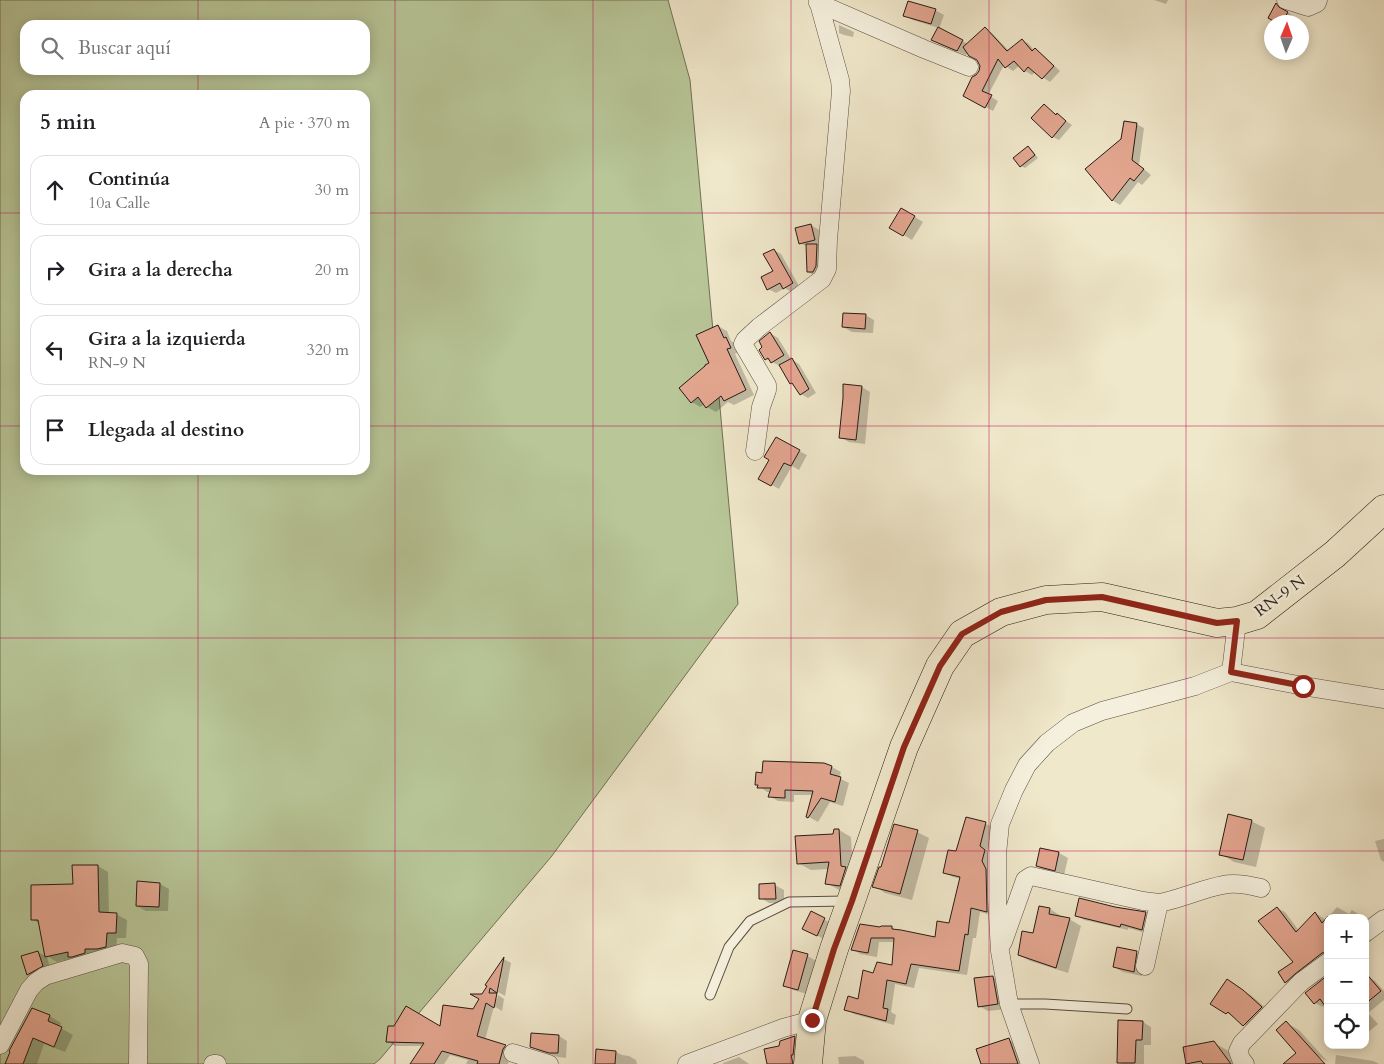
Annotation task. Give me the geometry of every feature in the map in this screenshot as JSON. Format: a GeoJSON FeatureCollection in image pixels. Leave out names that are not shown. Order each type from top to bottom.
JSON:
{"type":"FeatureCollection","features":[{"type":"Feature","properties":{"kind":"main road","name":"RN-9 N"},"geometry":{"type":"LineString","coordinates":[[808,1064],[812,1020],[834,949],[904,747],[940,666],[962,634],[1001,612],[1046,600],[1102,597],[1217,623],[1257,616],[1335,554],[1384,509]]}},
{"type":"Feature","properties":{"kind":"street"},"geometry":{"type":"LineString","coordinates":[[1286,0],[1308,7],[1317,3],[1318,0]]}},
{"type":"Feature","properties":{"kind":"street"},"geometry":{"type":"LineString","coordinates":[[818,1],[924,49],[970,67]]}},
{"type":"Feature","properties":{"kind":"street"},"geometry":{"type":"LineString","coordinates":[[755,451],[761,408],[767,385],[743,344],[759,327],[822,279],[827,269],[841,91],[840,80],[818,1]]}},
{"type":"Feature","properties":{"kind":"street"},"geometry":{"type":"LineString","coordinates":[[1231,672],[1237,621]]}},
{"type":"Feature","properties":{"kind":"street"},"geometry":{"type":"LineString","coordinates":[[1030,1064],[1009,1004],[1000,951],[997,854],[1000,824],[1014,790],[1028,765],[1047,743],[1072,723],[1102,711],[1195,686],[1231,672],[1384,699]]}},
{"type":"Feature","properties":{"kind":"street"},"geometry":{"type":"LineString","coordinates":[[1000,951],[1025,880],[1032,876],[1142,901],[1159,903],[1224,884],[1244,884],[1261,888]]}},
{"type":"Feature","properties":{"kind":"street"},"geometry":{"type":"LineString","coordinates":[[1146,966],[1159,903]]}},
{"type":"Feature","properties":{"kind":"street"},"geometry":{"type":"LineString","coordinates":[[1369,930],[1384,919]]}},
{"type":"Feature","properties":{"kind":"street"},"geometry":{"type":"LineString","coordinates":[[0,1045],[29,990],[36,982],[46,976],[122,953],[135,956],[139,964],[138,1064]]}},
{"type":"Feature","properties":{"kind":"street"},"geometry":{"type":"LineString","coordinates":[[1245,1064],[1238,1051],[1242,1042],[1301,982],[1324,965]]}},
{"type":"Feature","properties":{"kind":"street"},"geometry":{"type":"LineString","coordinates":[[688,1064],[782,1028],[812,1020]]}},
{"type":"Feature","properties":{"kind":"street"},"geometry":{"type":"LineString","coordinates":[[514,1053],[549,1064]]}},
{"type":"Feature","properties":{"kind":"lane"},"geometry":{"type":"LineString","coordinates":[[710,995],[729,947],[750,921],[789,902],[852,901]]}},
{"type":"Feature","properties":{"kind":"lane"},"geometry":{"type":"LineString","coordinates":[[1009,1004],[1045,1004],[1127,1009]]}},
{"type":"Feature","properties":{"kind":"green space"},"geometry":{"type":"Polygon","coordinates":[[[0,0],[668,0],[690,80],[738,604],[551,857],[374,1064],[0,1064],[0,0]]]}},
{"type":"Feature","properties":{"kind":"building"},"geometry":{"type":"Polygon","coordinates":[[[908,1],[936,9],[931,24],[903,16],[908,1]]]}},
{"type":"Feature","properties":{"kind":"building"},"geometry":{"type":"Polygon","coordinates":[[[1276,3],[1288,12],[1286,15],[1270,15],[1276,3]]]}},
{"type":"Feature","properties":{"kind":"building"},"geometry":{"type":"Polygon","coordinates":[[[938,27],[963,40],[957,51],[931,40],[938,27]]]}},
{"type":"Feature","properties":{"kind":"building"},"geometry":{"type":"Polygon","coordinates":[[[985,27],[1007,51],[1022,39],[1032,51],[1035,48],[1054,66],[1042,79],[1028,67],[1024,72],[1014,61],[1005,68],[998,59],[982,91],[992,95],[985,108],[963,96],[972,77],[979,71],[980,66],[977,60],[969,56],[963,47],[985,27]]]}},
{"type":"Feature","properties":{"kind":"building"},"geometry":{"type":"Polygon","coordinates":[[[1044,104],[1066,121],[1052,138],[1031,118],[1044,104]]]}},
{"type":"Feature","properties":{"kind":"building"},"geometry":{"type":"Polygon","coordinates":[[[1124,121],[1137,123],[1132,160],[1144,169],[1134,181],[1130,178],[1112,201],[1085,169],[1121,139],[1124,121]]]}},
{"type":"Feature","properties":{"kind":"building"},"geometry":{"type":"Polygon","coordinates":[[[1028,146],[1035,155],[1020,167],[1013,158],[1028,146]]]}},
{"type":"Feature","properties":{"kind":"building"},"geometry":{"type":"Polygon","coordinates":[[[901,208],[915,216],[903,236],[889,228],[901,208]]]}},
{"type":"Feature","properties":{"kind":"building"},"geometry":{"type":"Polygon","coordinates":[[[811,224],[815,240],[799,244],[795,228],[811,224]]]}},
{"type":"Feature","properties":{"kind":"building"},"geometry":{"type":"Polygon","coordinates":[[[806,244],[817,244],[816,266],[813,272],[807,272],[806,244]]]}},
{"type":"Feature","properties":{"kind":"building"},"geometry":{"type":"Polygon","coordinates":[[[774,249],[793,283],[783,289],[780,283],[767,290],[761,277],[773,271],[763,254],[774,249]]]}},
{"type":"Feature","properties":{"kind":"building"},"geometry":{"type":"Polygon","coordinates":[[[843,313],[866,314],[865,329],[842,327],[843,313]]]}},
{"type":"Feature","properties":{"kind":"building"},"geometry":{"type":"Polygon","coordinates":[[[718,325],[731,348],[727,349],[746,390],[724,401],[721,396],[706,408],[698,397],[691,403],[679,388],[709,363],[696,335],[718,325]]]}},
{"type":"Feature","properties":{"kind":"building"},"geometry":{"type":"Polygon","coordinates":[[[770,332],[784,355],[771,363],[768,358],[765,360],[759,350],[762,347],[759,341],[770,332]]]}},
{"type":"Feature","properties":{"kind":"building"},"geometry":{"type":"Polygon","coordinates":[[[792,358],[809,389],[800,395],[792,383],[790,384],[779,365],[792,358]]]}},
{"type":"Feature","properties":{"kind":"building"},"geometry":{"type":"Polygon","coordinates":[[[843,384],[862,386],[856,440],[839,438],[843,384]]]}},
{"type":"Feature","properties":{"kind":"building"},"geometry":{"type":"Polygon","coordinates":[[[776,437],[800,450],[791,466],[784,463],[771,486],[758,479],[769,460],[764,457],[776,437]]]}},
{"type":"Feature","properties":{"kind":"building"},"geometry":{"type":"Polygon","coordinates":[[[763,761],[824,763],[832,766],[830,774],[841,777],[835,802],[821,798],[808,818],[806,817],[813,791],[785,790],[785,798],[768,797],[771,788],[757,788],[758,785],[755,785],[756,772],[762,773],[763,761]]]}},
{"type":"Feature","properties":{"kind":"building"},"geometry":{"type":"Polygon","coordinates":[[[1228,814],[1252,820],[1243,860],[1219,855],[1228,814]]]}},
{"type":"Feature","properties":{"kind":"building"},"geometry":{"type":"Polygon","coordinates":[[[966,817],[986,822],[980,846],[985,850],[982,861],[986,869],[987,912],[971,908],[968,935],[965,934],[959,971],[911,964],[906,984],[887,980],[883,1008],[888,1009],[886,1021],[844,1010],[848,996],[858,999],[863,970],[873,973],[877,962],[892,965],[894,938],[871,938],[868,953],[851,950],[860,924],[880,927],[892,926],[892,929],[935,937],[937,921],[949,923],[960,877],[943,873],[948,850],[956,851],[966,817]]]}},
{"type":"Feature","properties":{"kind":"building"},"geometry":{"type":"Polygon","coordinates":[[[894,824],[918,830],[900,894],[872,887],[879,867],[881,867],[894,824]]]}},
{"type":"Feature","properties":{"kind":"building"},"geometry":{"type":"Polygon","coordinates":[[[834,829],[839,829],[841,866],[846,867],[840,886],[825,884],[829,862],[797,864],[795,836],[833,834],[834,829]]]}},
{"type":"Feature","properties":{"kind":"building"},"geometry":{"type":"Polygon","coordinates":[[[1040,848],[1059,852],[1055,871],[1036,866],[1040,848]]]}},
{"type":"Feature","properties":{"kind":"building"},"geometry":{"type":"Polygon","coordinates":[[[72,865],[98,865],[99,912],[117,913],[116,933],[107,933],[106,947],[85,949],[85,953],[72,957],[68,957],[68,952],[45,957],[38,920],[31,920],[31,885],[73,884],[72,865]]]}},
{"type":"Feature","properties":{"kind":"building"},"geometry":{"type":"Polygon","coordinates":[[[137,881],[160,883],[159,907],[136,906],[137,881]]]}},
{"type":"Feature","properties":{"kind":"building"},"geometry":{"type":"Polygon","coordinates":[[[775,883],[776,899],[759,899],[759,884],[775,883]]]}},
{"type":"Feature","properties":{"kind":"building"},"geometry":{"type":"Polygon","coordinates":[[[1079,898],[1146,912],[1142,930],[1121,924],[1120,927],[1075,916],[1079,898]]]}},
{"type":"Feature","properties":{"kind":"building"},"geometry":{"type":"Polygon","coordinates":[[[1039,906],[1050,908],[1049,914],[1070,918],[1056,968],[1018,955],[1022,931],[1033,933],[1039,906]]]}},
{"type":"Feature","properties":{"kind":"building"},"geometry":{"type":"Polygon","coordinates":[[[1277,907],[1296,932],[1315,912],[1322,923],[1324,921],[1324,953],[1285,983],[1278,972],[1293,962],[1258,921],[1277,907]]]}},
{"type":"Feature","properties":{"kind":"building"},"geometry":{"type":"Polygon","coordinates":[[[811,911],[825,918],[817,936],[802,929],[811,911]]]}},
{"type":"Feature","properties":{"kind":"building"},"geometry":{"type":"Polygon","coordinates":[[[1117,947],[1137,951],[1134,972],[1113,967],[1117,947]]]}},
{"type":"Feature","properties":{"kind":"building"},"geometry":{"type":"Polygon","coordinates":[[[793,950],[808,954],[798,990],[783,986],[793,950]]]}},
{"type":"Feature","properties":{"kind":"building"},"geometry":{"type":"Polygon","coordinates":[[[38,951],[43,966],[27,975],[21,956],[38,951]]]}},
{"type":"Feature","properties":{"kind":"building"},"geometry":{"type":"Polygon","coordinates":[[[504,957],[497,993],[494,1008],[486,1003],[477,1036],[506,1045],[499,1064],[477,1064],[478,1061],[442,1051],[434,1064],[410,1064],[424,1043],[386,1042],[388,1026],[394,1026],[406,1006],[440,1026],[443,1005],[473,1009],[479,999],[470,994],[482,994],[487,986],[485,985],[504,957]],[[490,988],[489,993],[497,993],[490,988]]]}},
{"type":"Feature","properties":{"kind":"building"},"geometry":{"type":"Polygon","coordinates":[[[993,976],[998,1004],[978,1007],[974,978],[993,976]]]}},
{"type":"Feature","properties":{"kind":"building"},"geometry":{"type":"Polygon","coordinates":[[[1369,977],[1381,991],[1369,1001],[1369,977]]]}},
{"type":"Feature","properties":{"kind":"building"},"geometry":{"type":"Polygon","coordinates":[[[1324,978],[1324,1004],[1320,999],[1314,1004],[1305,993],[1324,978]]]}},
{"type":"Feature","properties":{"kind":"building"},"geometry":{"type":"Polygon","coordinates":[[[1227,979],[1262,1007],[1243,1026],[1228,1012],[1226,1014],[1210,1004],[1227,979]]]}},
{"type":"Feature","properties":{"kind":"building"},"geometry":{"type":"Polygon","coordinates":[[[32,1008],[50,1015],[48,1021],[62,1027],[54,1047],[33,1038],[23,1064],[5,1064],[9,1051],[32,1008]]]}},
{"type":"Feature","properties":{"kind":"building"},"geometry":{"type":"Polygon","coordinates":[[[1118,1020],[1143,1021],[1142,1040],[1136,1040],[1135,1063],[1117,1063],[1118,1020]]]}},
{"type":"Feature","properties":{"kind":"building"},"geometry":{"type":"Polygon","coordinates":[[[1286,1021],[1325,1064],[1283,1064],[1296,1053],[1276,1030],[1286,1021]]]}},
{"type":"Feature","properties":{"kind":"building"},"geometry":{"type":"Polygon","coordinates":[[[531,1033],[559,1035],[558,1053],[549,1053],[530,1047],[531,1033]]]}},
{"type":"Feature","properties":{"kind":"building"},"geometry":{"type":"Polygon","coordinates":[[[795,1036],[793,1055],[791,1055],[793,1064],[767,1064],[764,1049],[779,1046],[780,1041],[795,1036]]]}},
{"type":"Feature","properties":{"kind":"building"},"geometry":{"type":"Polygon","coordinates":[[[1009,1038],[1018,1064],[981,1064],[976,1049],[1009,1038]]]}},
{"type":"Feature","properties":{"kind":"building"},"geometry":{"type":"Polygon","coordinates":[[[1214,1041],[1231,1064],[1203,1064],[1201,1061],[1186,1064],[1183,1047],[1214,1041]]]}},
{"type":"Feature","properties":{"kind":"building"},"geometry":{"type":"Polygon","coordinates":[[[596,1049],[616,1051],[615,1064],[595,1064],[596,1049]]]}},
{"type":"Feature","properties":{"kind":"route"},"geometry":{"type":"LineString","coordinates":[[812,1020],[834,949],[904,747],[940,666],[962,634],[1001,612],[1046,600],[1102,597],[1217,623],[1237,621],[1231,672],[1303,686]]}}]}
